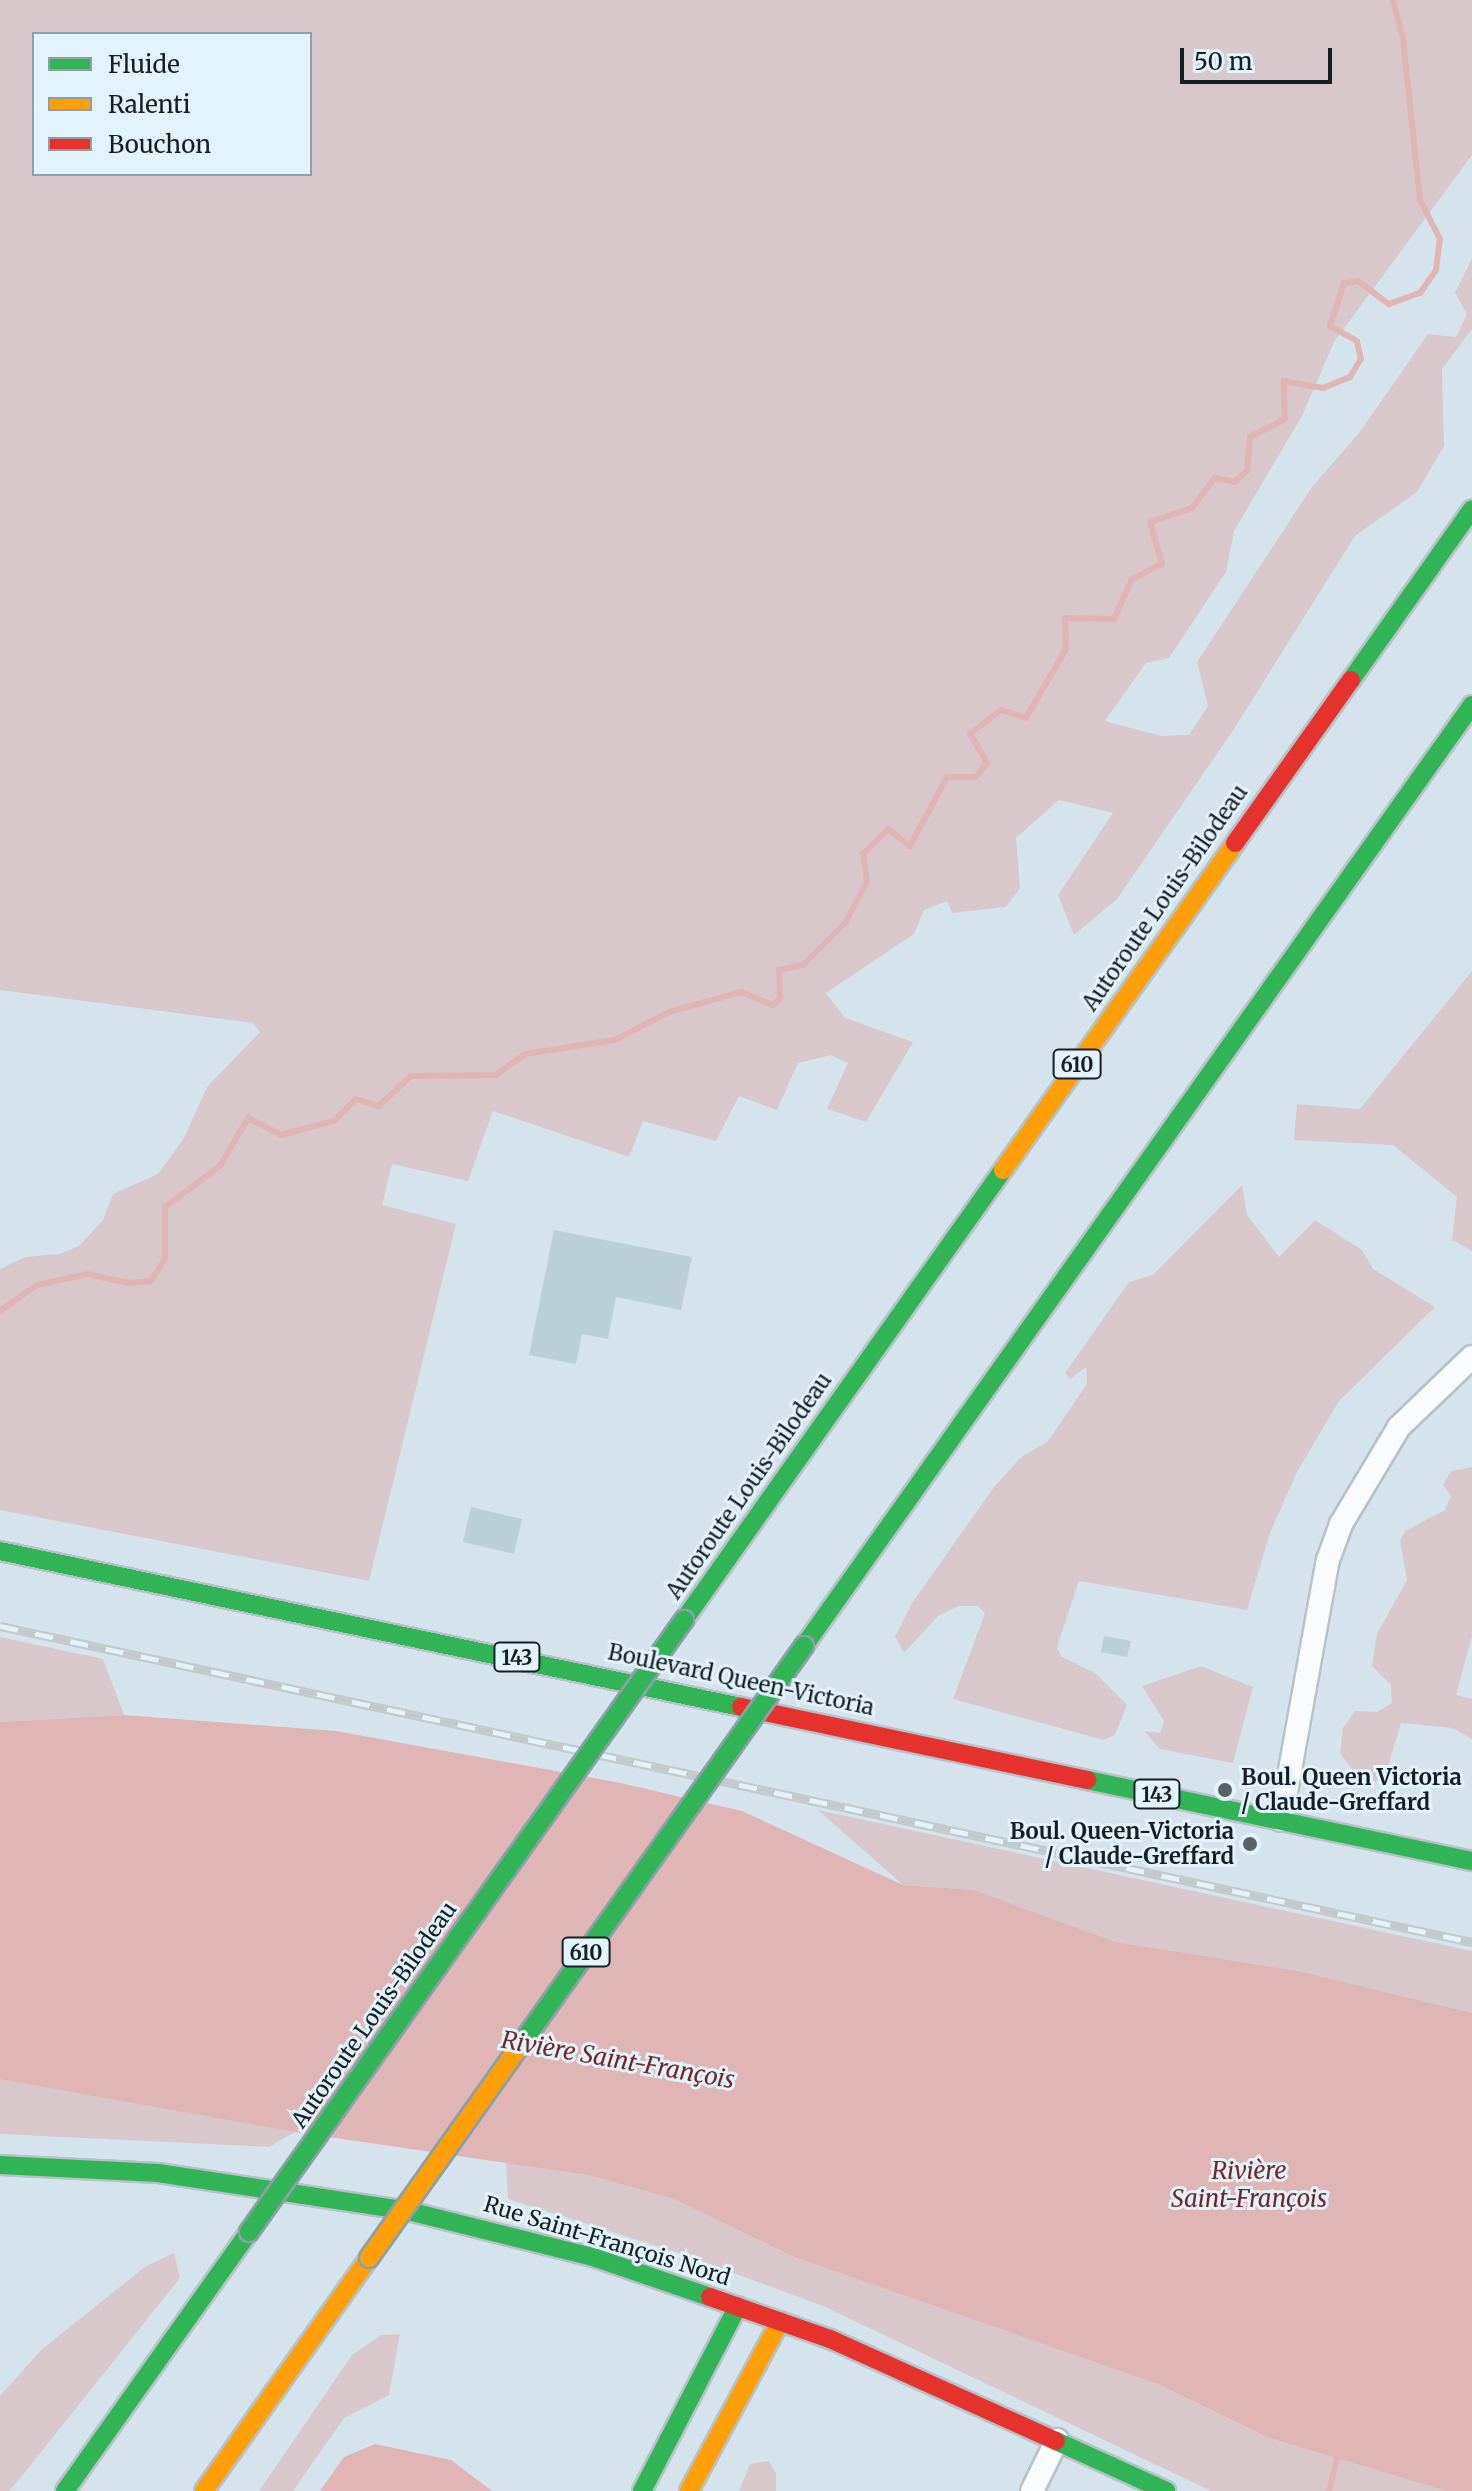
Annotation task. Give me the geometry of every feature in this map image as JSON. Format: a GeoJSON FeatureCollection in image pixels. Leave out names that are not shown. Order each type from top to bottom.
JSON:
{"type":"FeatureCollection","features":[{"type":"Feature","properties":{"kind":"main road","name":"Autoroute Louis-Bilodeau"},"geometry":{"type":"LineString","coordinates":[[65,2491],[1472,509]]}},
{"type":"Feature","properties":{"kind":"main road","name":"610"},"geometry":{"type":"LineString","coordinates":[[204,2491],[1472,705]]}},
{"type":"Feature","properties":{"kind":"main road","name":"Boulevard Queen-Victoria"},"geometry":{"type":"LineString","coordinates":[[0,1551],[1472,1861]]}},
{"type":"Feature","properties":{"kind":"main road","name":"Rue Saint-François Nord"},"geometry":{"type":"LineString","coordinates":[[0,2165],[199,2177],[391,2208],[596,2258],[780,2321],[1057,2440],[1166,2491]]}},
{"type":"Feature","properties":{"kind":"main road"},"geometry":{"type":"LineString","coordinates":[[642,2491],[709,2370],[738,2306]]}},
{"type":"Feature","properties":{"kind":"main road"},"geometry":{"type":"LineString","coordinates":[[689,2491],[780,2321]]}},
{"type":"Feature","properties":{"kind":"street"},"geometry":{"type":"LineString","coordinates":[[1281,1820],[1328,1560],[1341,1524],[1399,1427],[1472,1357]]}},
{"type":"Feature","properties":{"kind":"street"},"geometry":{"type":"LineString","coordinates":[[1032,2491],[1057,2440]]}},
{"type":"Feature","properties":{"kind":"shaded area"},"geometry":{"type":"Polygon","coordinates":[[[0,0],[1472,0],[1472,155],[1334,342],[1302,416],[1234,531],[1226,572],[1169,658],[1146,663],[1105,721],[1161,736],[1189,735],[1208,706],[1197,662],[1312,487],[1359,433],[1428,334],[1456,337],[1467,314],[1455,293],[1472,258],[1472,329],[1442,369],[1444,446],[1417,492],[1355,536],[1234,729],[1117,899],[1074,935],[1058,895],[1113,813],[1059,800],[1016,838],[1020,888],[1006,907],[952,913],[947,901],[924,910],[914,934],[826,993],[845,1018],[913,1042],[866,1122],[827,1109],[848,1063],[831,1055],[798,1063],[777,1110],[739,1096],[716,1141],[643,1121],[629,1157],[493,1111],[468,1181],[392,1164],[382,1205],[456,1224],[369,1581],[0,1510],[0,1269],[25,1257],[59,1254],[79,1246],[103,1220],[113,1194],[158,1174],[184,1138],[207,1087],[260,1032],[253,1023],[0,990],[0,0]]]}},
{"type":"Feature","properties":{"kind":"shaded area"},"geometry":{"type":"Polygon","coordinates":[[[1472,971],[1472,1251],[1452,1240],[1457,1197],[1393,1145],[1294,1140],[1297,1104],[1360,1109],[1472,971]]]}},
{"type":"Feature","properties":{"kind":"shaded area"},"geometry":{"type":"Polygon","coordinates":[[[1242,1185],[1247,1215],[1279,1257],[1315,1220],[1362,1250],[1373,1269],[1435,1307],[1339,1401],[1297,1472],[1270,1533],[1247,1610],[1079,1581],[1057,1647],[1061,1656],[1095,1673],[1127,1705],[1115,1735],[1104,1740],[953,1699],[985,1613],[978,1606],[959,1606],[938,1616],[904,1653],[895,1637],[912,1603],[994,1487],[1020,1458],[1048,1441],[1087,1384],[1086,1367],[1070,1379],[1065,1373],[1129,1282],[1153,1275],[1242,1185]]]}},
{"type":"Feature","properties":{"kind":"shaded area"},"geometry":{"type":"Polygon","coordinates":[[[1472,1467],[1472,1636],[1456,1695],[1472,1699],[1472,1739],[1452,1728],[1401,1723],[1385,1776],[1374,1783],[1353,1771],[1340,1753],[1343,1728],[1355,1711],[1377,1712],[1392,1703],[1391,1685],[1372,1666],[1377,1634],[1407,1580],[1400,1541],[1405,1531],[1445,1510],[1451,1496],[1443,1485],[1451,1471],[1472,1467]]]}},
{"type":"Feature","properties":{"kind":"shaded area"},"geometry":{"type":"Polygon","coordinates":[[[0,1637],[103,1659],[124,1715],[0,1722],[0,1637]]]}},
{"type":"Feature","properties":{"kind":"shaded area"},"geometry":{"type":"Polygon","coordinates":[[[1201,1666],[1253,1687],[1233,1763],[1160,1749],[1144,1731],[1160,1733],[1164,1721],[1142,1686],[1201,1666]]]}},
{"type":"Feature","properties":{"kind":"shaded area"},"geometry":{"type":"Polygon","coordinates":[[[818,1810],[1472,1951],[1472,2013],[1299,1971],[1116,1942],[974,1890],[903,1885],[818,1810]]]}},
{"type":"Feature","properties":{"kind":"shaded area"},"geometry":{"type":"Polygon","coordinates":[[[0,2079],[295,2132],[269,2147],[0,2134],[0,2079]]]}},
{"type":"Feature","properties":{"kind":"shaded area"},"geometry":{"type":"Polygon","coordinates":[[[506,2162],[588,2175],[674,2199],[794,2257],[1160,2385],[1269,2438],[1446,2491],[1211,2491],[823,2306],[688,2256],[508,2199],[506,2162]]]}},
{"type":"Feature","properties":{"kind":"shaded area"},"geometry":{"type":"Polygon","coordinates":[[[174,2253],[180,2278],[26,2471],[9,2491],[0,2491],[0,2396],[41,2350],[146,2266],[174,2253]]]}},
{"type":"Feature","properties":{"kind":"shaded area"},"geometry":{"type":"Polygon","coordinates":[[[400,2334],[389,2395],[344,2418],[293,2491],[259,2491],[352,2355],[381,2335],[400,2334]]]}},
{"type":"Feature","properties":{"kind":"shaded area"},"geometry":{"type":"Polygon","coordinates":[[[769,2461],[776,2473],[776,2491],[739,2491],[750,2464],[769,2461]]]}},
{"type":"Feature","properties":{"kind":"water","name":"Rivière Saint-François"},"geometry":{"type":"Polygon","coordinates":[[[124,1715],[336,1731],[616,1782],[742,1811],[903,1885],[974,1890],[1116,1942],[1299,1971],[1472,2013],[1472,2491],[1446,2491],[1269,2438],[1160,2385],[794,2257],[674,2199],[588,2175],[295,2132],[0,2079],[0,1722],[124,1715]]]}},
{"type":"Feature","properties":{"kind":"water"},"geometry":{"type":"Polygon","coordinates":[[[375,2444],[451,2460],[492,2491],[320,2491],[344,2457],[375,2444]]]}},
{"type":"Feature","properties":{"kind":"building"},"geometry":{"type":"Polygon","coordinates":[[[554,1230],[692,1257],[681,1310],[616,1297],[608,1339],[582,1334],[576,1364],[529,1355],[554,1230]]]}},
{"type":"Feature","properties":{"kind":"building"},"geometry":{"type":"Polygon","coordinates":[[[471,1507],[522,1519],[514,1554],[463,1542],[471,1507]]]}},
{"type":"Feature","properties":{"kind":"building"},"geometry":{"type":"Polygon","coordinates":[[[1104,1636],[1131,1641],[1127,1657],[1101,1652],[1104,1636]]]}},
{"type":"Feature","properties":{"kind":"waterway"},"geometry":{"type":"LineString","coordinates":[[0,1311],[37,1285],[87,1274],[129,1283],[151,1281],[165,1259],[165,1207],[220,1166],[248,1118],[281,1135],[334,1121],[356,1099],[379,1106],[411,1076],[496,1075],[525,1054],[615,1040],[669,1012],[741,992],[773,1005],[780,998],[779,970],[803,965],[846,922],[867,881],[863,854],[888,829],[910,846],[947,777],[976,777],[987,763],[970,734],[1001,710],[1026,718],[1066,649],[1065,618],[1114,619],[1132,579],[1162,564],[1150,522],[1192,508],[1215,478],[1235,482],[1247,471],[1250,437],[1285,419],[1284,381],[1323,388],[1350,377],[1361,359],[1357,341],[1330,326],[1344,283],[1358,281],[1389,304],[1420,293],[1436,270],[1440,239],[1420,200],[1403,38],[1393,0]]}},
{"type":"Feature","properties":{"kind":"waterway"},"geometry":{"type":"LineString","coordinates":[[1329,2491],[1338,2456]]}},
{"type":"Feature","properties":{"kind":"railway"},"geometry":{"type":"LineString","coordinates":[[0,1626],[1472,1942]]}},
{"type":"Feature","properties":{"kind":"traffic: fast"},"geometry":{"type":"LineString","coordinates":[[1351,680],[1472,509]]}},
{"type":"Feature","properties":{"kind":"traffic: fast"},"geometry":{"type":"LineString","coordinates":[[804,1646],[1472,705]]}},
{"type":"Feature","properties":{"kind":"traffic: fast"},"geometry":{"type":"LineString","coordinates":[[684,1620],[1003,1170]]}},
{"type":"Feature","properties":{"kind":"traffic: fast"},"geometry":{"type":"LineString","coordinates":[[0,1551],[741,1707]]}},
{"type":"Feature","properties":{"kind":"traffic: fast"},"geometry":{"type":"LineString","coordinates":[[249,2232],[684,1620]]}},
{"type":"Feature","properties":{"kind":"traffic: fast"},"geometry":{"type":"LineString","coordinates":[[519,2047],[804,1646]]}},
{"type":"Feature","properties":{"kind":"traffic: fast"},"geometry":{"type":"LineString","coordinates":[[1087,1780],[1472,1861]]}},
{"type":"Feature","properties":{"kind":"traffic: fast"},"geometry":{"type":"LineString","coordinates":[[0,2165],[158,2173],[408,2211],[596,2258],[710,2297]]}},
{"type":"Feature","properties":{"kind":"traffic: fast"},"geometry":{"type":"LineString","coordinates":[[65,2491],[249,2232]]}},
{"type":"Feature","properties":{"kind":"traffic: fast"},"geometry":{"type":"LineString","coordinates":[[642,2491],[738,2306]]}},
{"type":"Feature","properties":{"kind":"traffic: fast"},"geometry":{"type":"LineString","coordinates":[[1056,2441],[1166,2491]]}},
{"type":"Feature","properties":{"kind":"traffic: slow"},"geometry":{"type":"LineString","coordinates":[[1003,1170],[1235,843]]}},
{"type":"Feature","properties":{"kind":"traffic: slow"},"geometry":{"type":"LineString","coordinates":[[369,2258],[519,2047]]}},
{"type":"Feature","properties":{"kind":"traffic: slow"},"geometry":{"type":"LineString","coordinates":[[204,2491],[369,2258]]}},
{"type":"Feature","properties":{"kind":"traffic: slow"},"geometry":{"type":"LineString","coordinates":[[689,2491],[780,2321]]}},
{"type":"Feature","properties":{"kind":"traffic: jam"},"geometry":{"type":"LineString","coordinates":[[1235,843],[1351,680]]}},
{"type":"Feature","properties":{"kind":"traffic: jam"},"geometry":{"type":"LineString","coordinates":[[741,1707],[1087,1780]]}},
{"type":"Feature","properties":{"kind":"traffic: jam"},"geometry":{"type":"LineString","coordinates":[[710,2297],[830,2339],[1056,2441]]}},
{"type":"Feature","properties":{"kind":"place","name":"Boul. Queen Victoria / Claude-Greffard"},"geometry":{"type":"Point","coordinates":[1225,1790]}},
{"type":"Feature","properties":{"kind":"place","name":"Boul. Queen-Victoria / Claude-Greffard"},"geometry":{"type":"Point","coordinates":[1250,1844]}}]}
